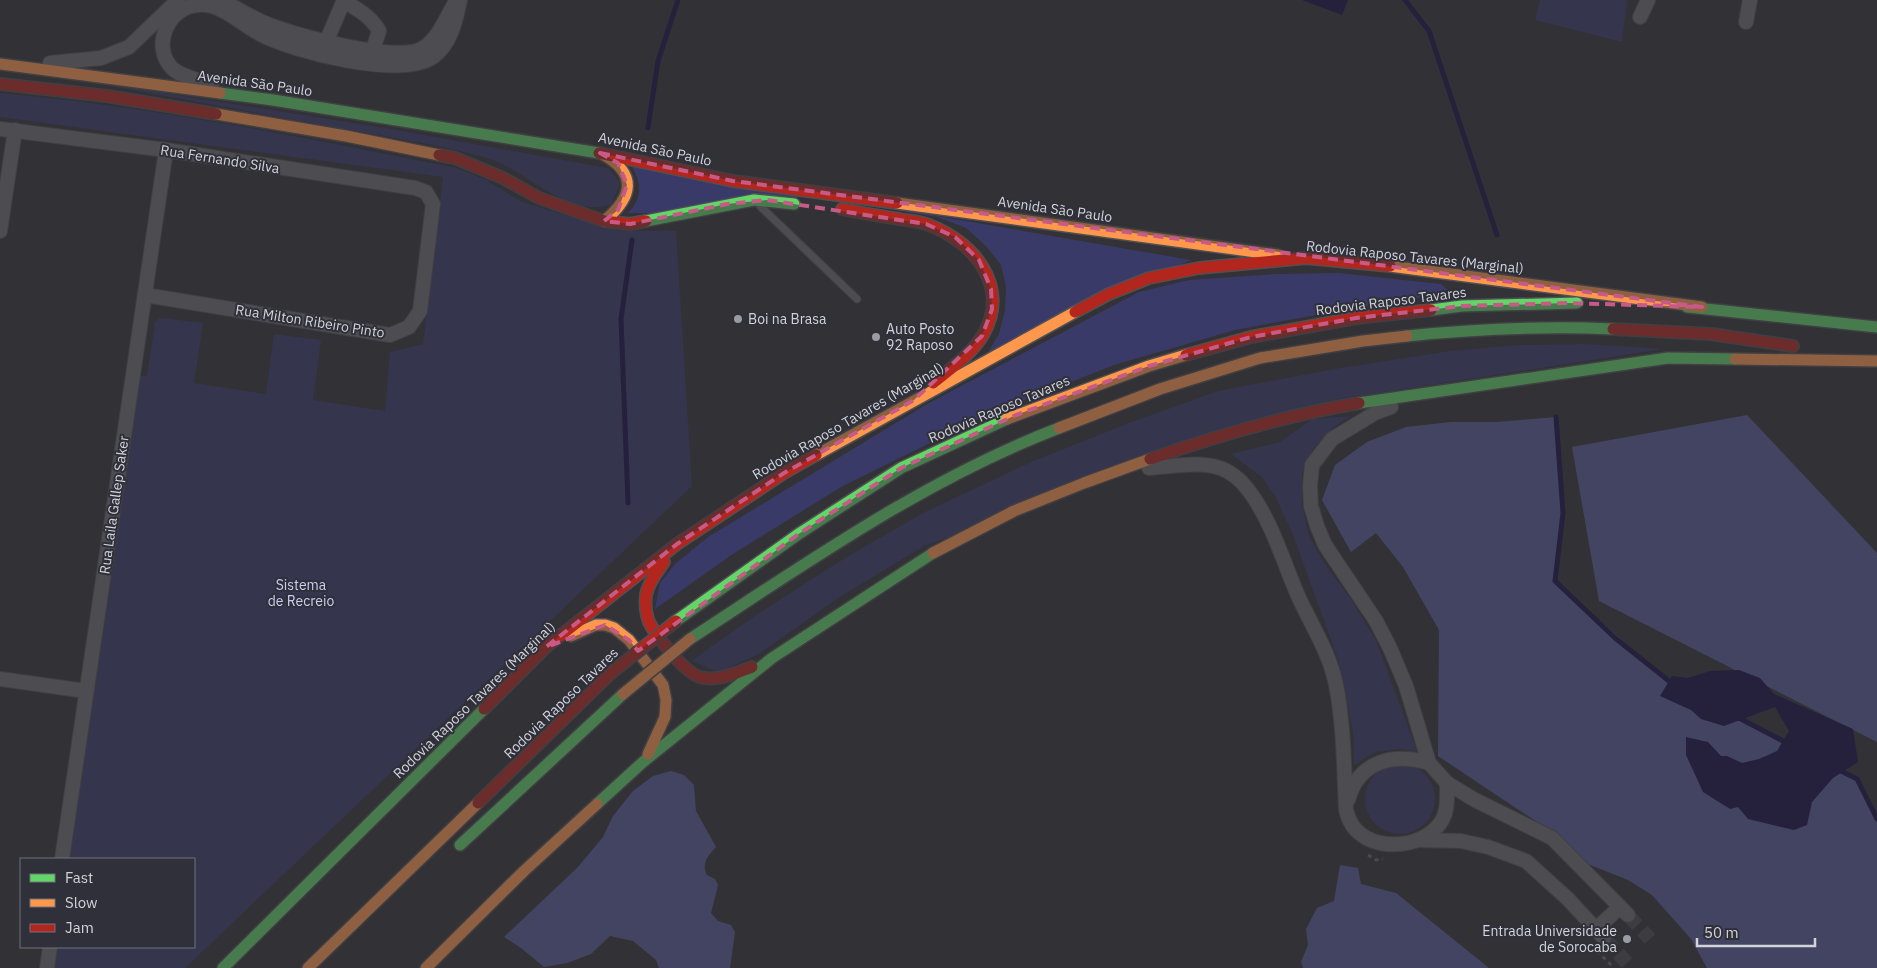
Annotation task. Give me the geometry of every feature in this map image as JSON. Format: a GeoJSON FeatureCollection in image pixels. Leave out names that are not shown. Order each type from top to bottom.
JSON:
{"type":"FeatureCollection","features":[{"type":"Feature","properties":{"kind":"main road","name":"Avenida São Paulo"},"geometry":{"type":"LineString","coordinates":[[0,64],[273,100],[600,153],[733,181],[1306,258]]}},
{"type":"Feature","properties":{"kind":"main road"},"geometry":{"type":"LineString","coordinates":[[0,84],[116,97],[346,136],[455,158],[503,178],[539,198],[604,221],[630,224],[754,200],[804,205]]}},
{"type":"Feature","properties":{"kind":"main road"},"geometry":{"type":"LineString","coordinates":[[600,153],[618,163],[625,176],[627,185],[624,199],[618,210],[604,221]]}},
{"type":"Feature","properties":{"kind":"main road"},"geometry":{"type":"LineString","coordinates":[[832,208],[926,224],[940,229],[955,237],[968,248],[987,273],[991,289],[992,308],[989,323],[982,336],[970,350],[914,400]]}},
{"type":"Feature","properties":{"kind":"main road","name":"Rodovia Raposo Tavares (Marginal)"},"geometry":{"type":"LineString","coordinates":[[223,968],[546,647],[677,544],[784,473],[1109,294],[1148,278],[1199,268],[1306,258],[1406,268],[1702,308]]}},
{"type":"Feature","properties":{"kind":"main road","name":"Rodovia Raposo Tavares"},"geometry":{"type":"LineString","coordinates":[[308,968],[610,674],[676,621],[800,533],[901,468],[1016,415],[1148,366],[1251,337],[1356,318],[1462,306],[1568,303],[1702,308],[1877,327]]}},
{"type":"Feature","properties":{"kind":"main road"},"geometry":{"type":"LineString","coordinates":[[450,854],[623,694],[690,639],[814,557],[917,495],[1030,439],[1160,390],[1260,358],[1363,341],[1469,330],[1568,327],[1711,334],[1877,360]]}},
{"type":"Feature","properties":{"kind":"main road"},"geometry":{"type":"LineString","coordinates":[[426,968],[524,871],[643,762],[772,658],[924,557],[1014,511],[1213,437],[1277,420],[1348,405],[1434,390],[1668,358],[1877,360]]}},
{"type":"Feature","properties":{"kind":"main road"},"geometry":{"type":"LineString","coordinates":[[677,544],[650,582],[644,595],[649,622],[686,672],[698,678],[712,680],[732,676],[772,658]]}},
{"type":"Feature","properties":{"kind":"main road"},"geometry":{"type":"LineString","coordinates":[[546,647],[596,625],[605,624],[614,628],[629,640],[663,685],[666,700],[666,718],[643,762]]}},
{"type":"Feature","properties":{"kind":"street"},"geometry":{"type":"LineString","coordinates":[[14,66],[80,61],[102,58],[118,52],[129,47],[140,38],[178,0]]}},
{"type":"Feature","properties":{"kind":"street"},"geometry":{"type":"LineString","coordinates":[[222,0],[268,25],[327,41],[371,57],[413,64],[434,56],[451,35],[457,19],[460,0]]}},
{"type":"Feature","properties":{"kind":"street"},"geometry":{"type":"LineString","coordinates":[[260,34],[323,47],[344,0],[361,12],[379,31],[371,57]]}},
{"type":"Feature","properties":{"kind":"street"},"geometry":{"type":"LineString","coordinates":[[273,100],[187,77],[174,70],[165,59],[161,47],[165,30],[172,19],[187,7],[199,5],[212,6],[260,34],[279,42],[324,56],[371,57],[406,53],[423,48],[440,30],[456,0]]}},
{"type":"Feature","properties":{"kind":"street"},"geometry":{"type":"LineString","coordinates":[[1640,18],[1648,0]]}},
{"type":"Feature","properties":{"kind":"street"},"geometry":{"type":"LineString","coordinates":[[1746,22],[1750,0]]}},
{"type":"Feature","properties":{"kind":"street","name":"Rua Fernando Silva"},"geometry":{"type":"LineString","coordinates":[[0,129],[166,150],[415,188],[426,192],[433,204]]}},
{"type":"Feature","properties":{"kind":"street"},"geometry":{"type":"LineString","coordinates":[[0,231],[15,130]]}},
{"type":"Feature","properties":{"kind":"street","name":"Rua Laila Gallep Saker"},"geometry":{"type":"LineString","coordinates":[[62,858],[166,150]]}},
{"type":"Feature","properties":{"kind":"street","name":"Rua Milton Ribeiro Pinto"},"geometry":{"type":"LineString","coordinates":[[145,295],[390,335],[409,327],[420,311],[433,204]]}},
{"type":"Feature","properties":{"kind":"street"},"geometry":{"type":"LineString","coordinates":[[1120,470],[1207,464],[1226,471],[1240,480],[1253,496],[1265,518],[1321,644],[1335,683],[1341,720],[1346,810],[1349,821],[1355,830],[1366,838],[1388,845],[1416,840],[1461,841],[1488,847],[1526,861],[1568,899],[1598,939],[1624,911],[1552,838],[1474,800],[1447,782],[1429,763],[1406,686],[1383,634],[1325,545],[1311,506],[1312,466],[1332,439],[1375,413],[1434,390]]}},
{"type":"Feature","properties":{"kind":"street"},"geometry":{"type":"LineString","coordinates":[[0,679],[86,691]]}},
{"type":"Feature","properties":{"kind":"street"},"geometry":{"type":"LineString","coordinates":[[1346,810],[1352,785],[1366,770],[1394,758],[1412,758],[1429,763]]}},
{"type":"Feature","properties":{"kind":"street"},"geometry":{"type":"LineString","coordinates":[[1416,840],[1438,826],[1446,812],[1447,782]]}},
{"type":"Feature","properties":{"kind":"street"},"geometry":{"type":"LineString","coordinates":[[47,968],[50,948]]}},
{"type":"Feature","properties":{"kind":"lane"},"geometry":{"type":"LineString","coordinates":[[754,200],[856,299]]}},
{"type":"Feature","properties":{"kind":"path"},"geometry":{"type":"LineString","coordinates":[[1367,855],[1376,860],[1392,859]]}},
{"type":"Feature","properties":{"kind":"path"},"geometry":{"type":"LineString","coordinates":[[1598,939],[1614,968]]}},
{"type":"Feature","properties":{"kind":"highlighted area"},"geometry":{"type":"Polygon","coordinates":[[[600,153],[733,181],[1702,307],[1568,303],[1462,306],[1356,318],[1251,337],[1149,366],[1016,415],[901,468],[800,533],[638,651],[629,640],[605,625],[546,647],[677,544],[784,473],[914,400],[982,336],[992,309],[991,289],[979,260],[955,237],[926,224],[767,200],[727,204],[630,224],[604,221],[618,210],[627,185],[618,163],[600,153]]]}},
{"type":"Feature","properties":{"kind":"green space"},"geometry":{"type":"Polygon","coordinates":[[[1540,0],[1627,0],[1622,42],[1535,20],[1540,0]]]}},
{"type":"Feature","properties":{"kind":"green space"},"geometry":{"type":"Polygon","coordinates":[[[56,76],[391,129],[608,168],[620,182],[612,204],[597,207],[583,206],[553,194],[500,163],[444,147],[56,76]]]}},
{"type":"Feature","properties":{"kind":"green space","name":"Sistema de Recreio"},"geometry":{"type":"Polygon","coordinates":[[[0,93],[115,106],[230,124],[457,168],[486,180],[522,202],[616,230],[676,231],[692,486],[185,968],[53,968],[56,948],[195,948],[195,858],[69,858],[138,375],[147,376],[155,323],[158,319],[163,318],[203,323],[194,383],[266,394],[274,334],[321,340],[313,400],[385,411],[390,352],[423,344],[443,177],[0,117],[0,93]]]}},
{"type":"Feature","properties":{"kind":"green space"},"geometry":{"type":"Polygon","coordinates":[[[630,163],[1191,260],[988,352],[999,334],[1005,310],[1006,287],[1001,265],[986,246],[966,228],[937,217],[809,196],[661,213],[628,213],[639,195],[637,176],[630,163]]]}},
{"type":"Feature","properties":{"kind":"green space"},"geometry":{"type":"Polygon","coordinates":[[[1339,273],[1441,284],[1447,289],[1442,294],[1235,330],[1114,365],[987,415],[841,487],[733,554],[655,609],[660,583],[675,564],[708,537],[927,404],[1139,292],[1189,280],[1276,274],[1339,273]]]}},
{"type":"Feature","properties":{"kind":"green space"},"geometry":{"type":"Polygon","coordinates":[[[1586,344],[1664,349],[1338,399],[924,546],[838,598],[759,654],[719,672],[691,661],[756,615],[845,558],[925,512],[1031,462],[1129,423],[1218,391],[1340,368],[1450,351],[1521,345],[1586,344]]]}},
{"type":"Feature","properties":{"kind":"green space"},"geometry":{"type":"Polygon","coordinates":[[[1351,416],[1334,427],[1313,449],[1302,473],[1302,505],[1309,536],[1323,561],[1350,598],[1376,640],[1417,751],[1400,749],[1375,752],[1354,765],[1353,732],[1339,662],[1293,535],[1276,498],[1262,477],[1231,454],[1280,442],[1312,419],[1351,416]]]}},
{"type":"Feature","properties":{"kind":"green space"},"geometry":{"type":"Polygon","coordinates":[[[1400,764],[1413,767],[1425,774],[1432,786],[1435,799],[1432,812],[1425,824],[1413,831],[1400,834],[1387,831],[1375,824],[1368,812],[1365,799],[1368,786],[1375,774],[1387,767],[1400,764]]]}},
{"type":"Feature","properties":{"kind":"shaded area"},"geometry":{"type":"Polygon","coordinates":[[[1302,0],[1348,0],[1342,15],[1302,0]]]}},
{"type":"Feature","properties":{"kind":"shaded area"},"geometry":{"type":"Polygon","coordinates":[[[1747,415],[1877,553],[1877,742],[1599,601],[1572,447],[1747,415]]]}},
{"type":"Feature","properties":{"kind":"shaded area"},"geometry":{"type":"Polygon","coordinates":[[[1556,417],[1563,513],[1555,581],[1669,682],[1857,779],[1877,819],[1877,968],[1707,968],[1691,939],[1652,895],[1628,880],[1588,864],[1555,834],[1438,756],[1439,630],[1403,567],[1376,533],[1351,552],[1322,500],[1335,465],[1367,442],[1406,427],[1451,422],[1497,422],[1556,417]]]}},
{"type":"Feature","properties":{"kind":"shaded area"},"geometry":{"type":"Polygon","coordinates":[[[1739,670],[1760,678],[1774,694],[1853,729],[1858,762],[1833,778],[1812,802],[1807,825],[1794,830],[1748,819],[1738,807],[1730,809],[1703,792],[1686,755],[1686,737],[1708,742],[1721,756],[1727,756],[1742,763],[1759,759],[1777,751],[1789,731],[1775,707],[1724,726],[1701,719],[1691,710],[1660,696],[1672,676],[1688,678],[1710,671],[1739,670]]]}},
{"type":"Feature","properties":{"kind":"shaded area"},"geometry":{"type":"Polygon","coordinates":[[[671,771],[684,775],[694,785],[696,811],[716,847],[705,863],[705,871],[707,875],[715,879],[718,885],[711,913],[718,921],[731,925],[735,932],[730,968],[659,968],[656,960],[633,941],[610,936],[591,954],[567,963],[544,967],[504,937],[578,867],[603,837],[613,816],[633,791],[653,776],[671,771]]]}},
{"type":"Feature","properties":{"kind":"shaded area"},"geometry":{"type":"Polygon","coordinates":[[[1340,865],[1358,868],[1361,884],[1396,893],[1489,968],[1303,968],[1301,962],[1308,945],[1306,929],[1317,908],[1334,901],[1340,865]]]}},
{"type":"Feature","properties":{"kind":"waterway"},"geometry":{"type":"LineString","coordinates":[[648,128],[658,61],[678,0]]}},
{"type":"Feature","properties":{"kind":"waterway"},"geometry":{"type":"LineString","coordinates":[[1405,0],[1429,31],[1497,235]]}},
{"type":"Feature","properties":{"kind":"waterway"},"geometry":{"type":"LineString","coordinates":[[628,503],[621,319],[632,240]]}},
{"type":"Feature","properties":{"kind":"waterway"},"geometry":{"type":"LineString","coordinates":[[1556,417],[1563,513],[1555,581],[1615,638],[1674,685]]}},
{"type":"Feature","properties":{"kind":"waterway"},"geometry":{"type":"LineString","coordinates":[[1737,717],[1787,743]]}},
{"type":"Feature","properties":{"kind":"waterway"},"geometry":{"type":"LineString","coordinates":[[1837,769],[1857,779],[1877,819]]}},
{"type":"Feature","properties":{"kind":"tunnel"},"geometry":{"type":"LineString","coordinates":[[1628,915],[1650,939]]}},
{"type":"Feature","properties":{"kind":"tunnel"},"geometry":{"type":"LineString","coordinates":[[1604,938],[1627,963]]}},
{"type":"Feature","properties":{"kind":"traffic: fast"},"geometry":{"type":"LineString","coordinates":[[220,93],[599,153]]}},
{"type":"Feature","properties":{"kind":"traffic: fast"},"geometry":{"type":"LineString","coordinates":[[646,221],[754,200],[794,204]]}},
{"type":"Feature","properties":{"kind":"traffic: fast"},"geometry":{"type":"LineString","coordinates":[[1431,310],[1462,306],[1577,303]]}},
{"type":"Feature","properties":{"kind":"traffic: fast"},"geometry":{"type":"LineString","coordinates":[[1687,307],[1877,327]]}},
{"type":"Feature","properties":{"kind":"traffic: fast"},"geometry":{"type":"LineString","coordinates":[[1407,336],[1510,329],[1613,329]]}},
{"type":"Feature","properties":{"kind":"traffic: fast"},"geometry":{"type":"LineString","coordinates":[[1359,403],[1668,358],[1735,359]]}},
{"type":"Feature","properties":{"kind":"traffic: fast"},"geometry":{"type":"LineString","coordinates":[[676,621],[800,533],[901,468],[1007,419]]}},
{"type":"Feature","properties":{"kind":"traffic: fast"},"geometry":{"type":"LineString","coordinates":[[690,639],[824,552],[915,497],[962,472],[1059,428]]}},
{"type":"Feature","properties":{"kind":"traffic: fast"},"geometry":{"type":"LineString","coordinates":[[597,804],[643,762],[772,658],[933,553]]}},
{"type":"Feature","properties":{"kind":"traffic: fast"},"geometry":{"type":"LineString","coordinates":[[460,845],[623,694]]}},
{"type":"Feature","properties":{"kind":"traffic: fast"},"geometry":{"type":"LineString","coordinates":[[223,968],[484,709]]}},
{"type":"Feature","properties":{"kind":"traffic: slow"},"geometry":{"type":"LineString","coordinates":[[0,64],[220,93]]}},
{"type":"Feature","properties":{"kind":"traffic: slow"},"geometry":{"type":"LineString","coordinates":[[216,114],[346,136],[439,155]]}},
{"type":"Feature","properties":{"kind":"traffic: slow"},"geometry":{"type":"LineString","coordinates":[[602,154],[622,170],[627,186],[626,195],[621,203],[604,221]]}},
{"type":"Feature","properties":{"kind":"traffic: slow"},"geometry":{"type":"LineString","coordinates":[[897,203],[1278,255]]}},
{"type":"Feature","properties":{"kind":"traffic: slow"},"geometry":{"type":"LineString","coordinates":[[1390,266],[1702,307]]}},
{"type":"Feature","properties":{"kind":"traffic: slow"},"geometry":{"type":"LineString","coordinates":[[816,455],[1075,312]]}},
{"type":"Feature","properties":{"kind":"traffic: slow"},"geometry":{"type":"LineString","coordinates":[[1059,428],[1160,389],[1260,358],[1363,341],[1407,336]]}},
{"type":"Feature","properties":{"kind":"traffic: slow"},"geometry":{"type":"LineString","coordinates":[[1007,419],[1149,366],[1186,355]]}},
{"type":"Feature","properties":{"kind":"traffic: slow"},"geometry":{"type":"LineString","coordinates":[[1735,359],[1877,361]]}},
{"type":"Feature","properties":{"kind":"traffic: slow"},"geometry":{"type":"LineString","coordinates":[[933,553],[1014,511],[1150,459]]}},
{"type":"Feature","properties":{"kind":"traffic: slow"},"geometry":{"type":"LineString","coordinates":[[571,636],[596,625],[614,628],[629,640],[663,685],[666,700],[665,717],[648,754]]}},
{"type":"Feature","properties":{"kind":"traffic: slow"},"geometry":{"type":"LineString","coordinates":[[623,694],[690,639]]}},
{"type":"Feature","properties":{"kind":"traffic: slow"},"geometry":{"type":"LineString","coordinates":[[308,968],[478,803]]}},
{"type":"Feature","properties":{"kind":"traffic: slow"},"geometry":{"type":"LineString","coordinates":[[426,968],[524,871],[597,804]]}},
{"type":"Feature","properties":{"kind":"traffic: jam"},"geometry":{"type":"LineString","coordinates":[[0,84],[107,96],[216,114]]}},
{"type":"Feature","properties":{"kind":"traffic: jam"},"geometry":{"type":"LineString","coordinates":[[599,153],[733,181],[897,203]]}},
{"type":"Feature","properties":{"kind":"traffic: jam"},"geometry":{"type":"LineString","coordinates":[[439,155],[455,158],[503,178],[539,198],[604,221],[630,224],[646,221]]}},
{"type":"Feature","properties":{"kind":"traffic: jam"},"geometry":{"type":"LineString","coordinates":[[842,209],[929,225],[960,243],[983,268],[990,284],[993,300],[991,317],[978,342],[953,367],[933,383]]}},
{"type":"Feature","properties":{"kind":"traffic: jam"},"geometry":{"type":"LineString","coordinates":[[1075,312],[1109,294],[1149,278],[1199,268],[1306,258],[1390,266]]}},
{"type":"Feature","properties":{"kind":"traffic: jam"},"geometry":{"type":"LineString","coordinates":[[1186,355],[1251,337],[1356,318],[1431,310]]}},
{"type":"Feature","properties":{"kind":"traffic: jam"},"geometry":{"type":"LineString","coordinates":[[1613,329],[1711,334],[1793,346]]}},
{"type":"Feature","properties":{"kind":"traffic: jam"},"geometry":{"type":"LineString","coordinates":[[1150,459],[1254,426],[1306,413],[1359,403]]}},
{"type":"Feature","properties":{"kind":"traffic: jam"},"geometry":{"type":"LineString","coordinates":[[484,709],[546,647],[677,544],[784,473],[816,455]]}},
{"type":"Feature","properties":{"kind":"traffic: jam"},"geometry":{"type":"LineString","coordinates":[[664,562],[653,578],[646,595],[647,616],[658,636],[679,662],[694,674],[706,678],[726,676],[752,667]]}},
{"type":"Feature","properties":{"kind":"traffic: jam"},"geometry":{"type":"LineString","coordinates":[[610,674],[676,621]]}},
{"type":"Feature","properties":{"kind":"traffic: jam"},"geometry":{"type":"LineString","coordinates":[[478,803],[610,674]]}},
{"type":"Feature","properties":{"kind":"place","name":"Boi na Brasa"},"geometry":{"type":"Point","coordinates":[738,319]}},
{"type":"Feature","properties":{"kind":"place","name":"Auto Posto 92 Raposo"},"geometry":{"type":"Point","coordinates":[876,337]}},
{"type":"Feature","properties":{"kind":"place","name":"Entrada Universidade de Sorocaba"},"geometry":{"type":"Point","coordinates":[1627,939]}}]}
